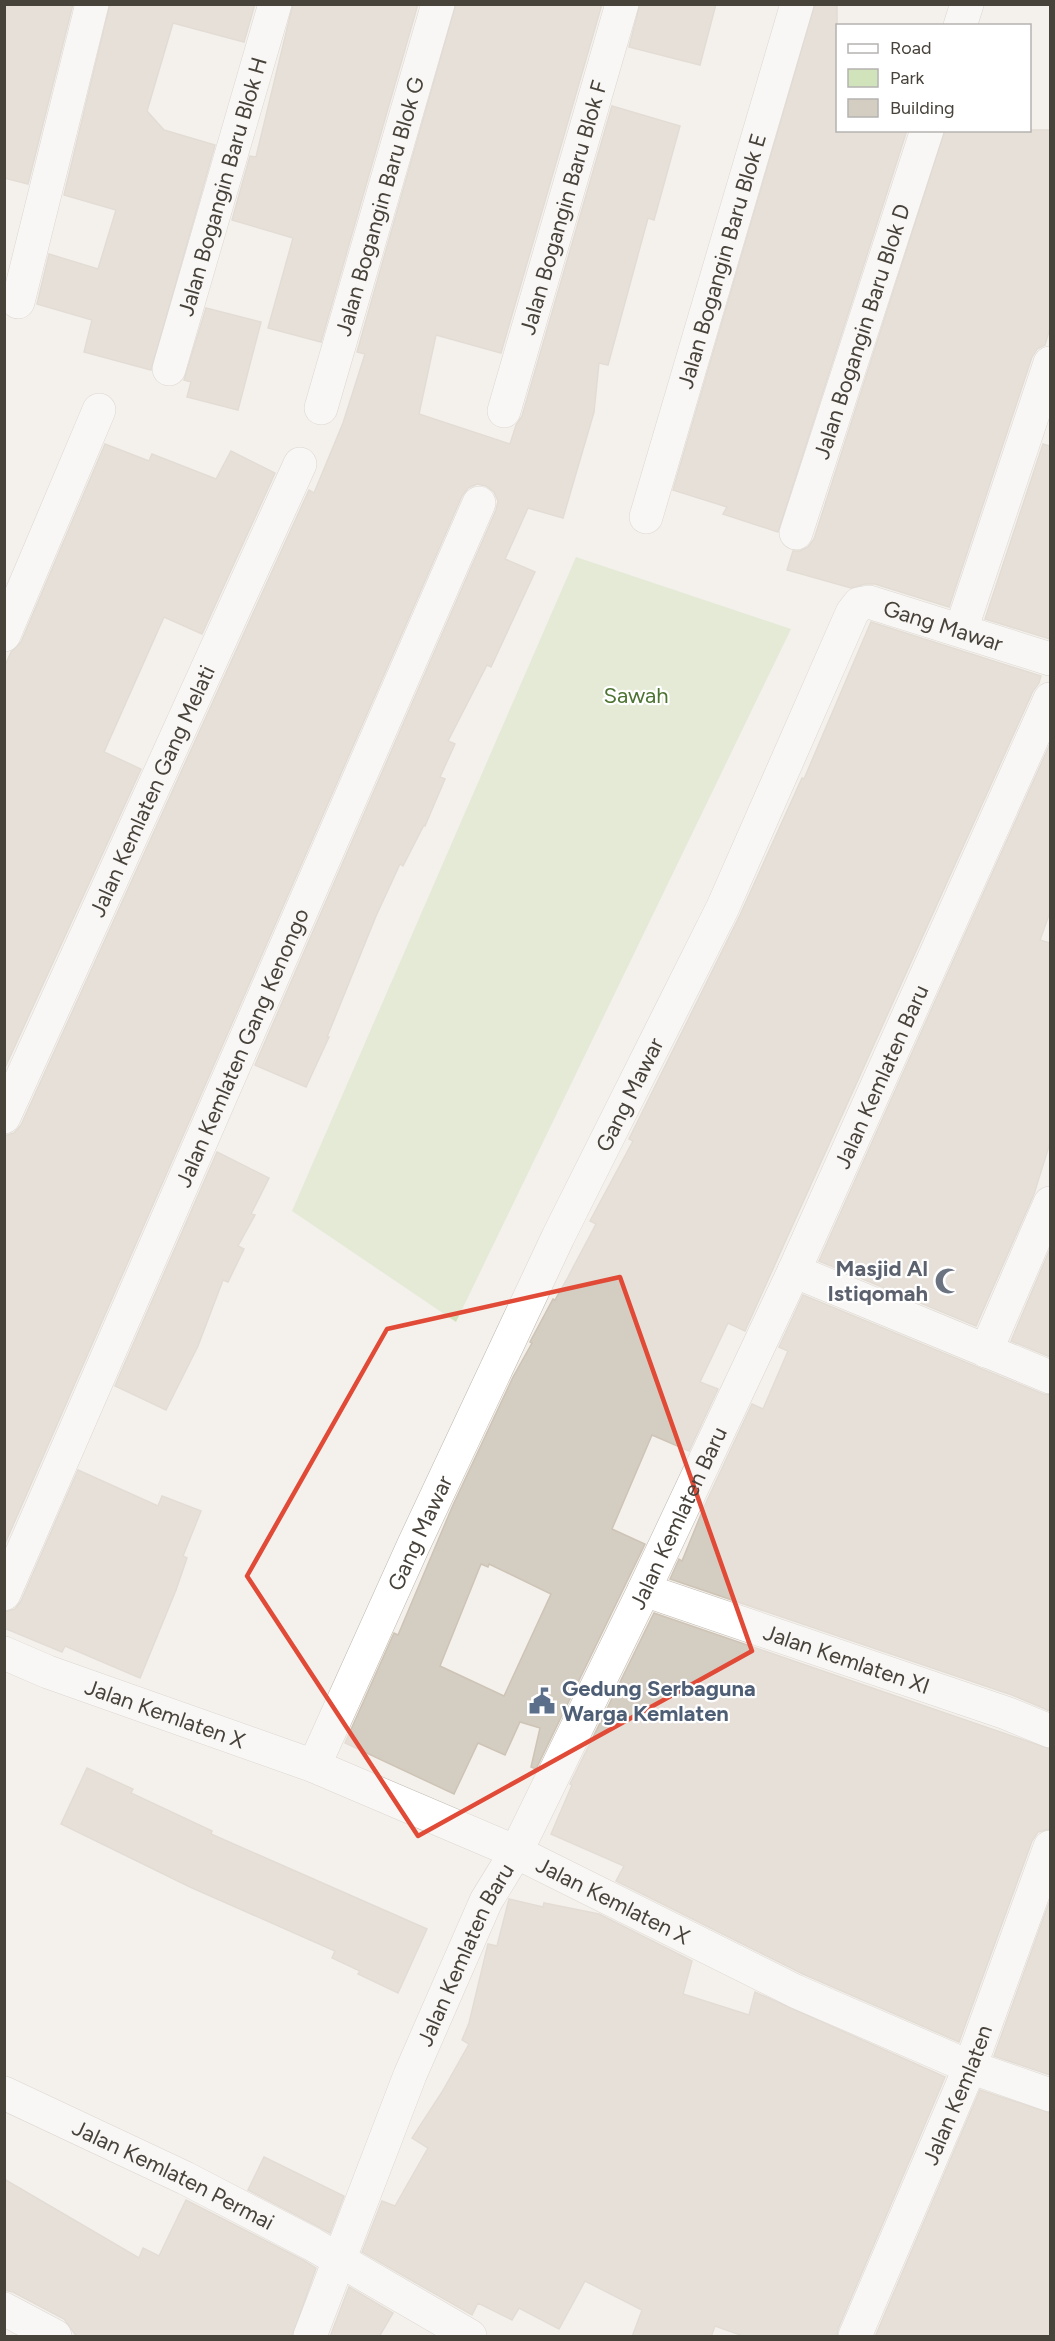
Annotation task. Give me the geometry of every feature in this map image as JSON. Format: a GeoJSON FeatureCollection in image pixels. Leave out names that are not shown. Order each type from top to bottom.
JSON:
{"type":"FeatureCollection","features":[{"type":"Feature","properties":{"kind":"street"},"geometry":{"type":"LineString","coordinates":[[18,302],[92,4]]}},
{"type":"Feature","properties":{"kind":"street","name":"Jalan Bogangin Baru Blok H"},"geometry":{"type":"LineString","coordinates":[[169,369],[275,4]]}},
{"type":"Feature","properties":{"kind":"street","name":"Jalan Bogangin Baru Blok G"},"geometry":{"type":"LineString","coordinates":[[321,408],[438,4]]}},
{"type":"Feature","properties":{"kind":"street","name":"Jalan Bogangin Baru Blok F"},"geometry":{"type":"LineString","coordinates":[[504,411],[621,4]]}},
{"type":"Feature","properties":{"kind":"street","name":"Jalan Bogangin Baru Blok E"},"geometry":{"type":"LineString","coordinates":[[646,517],[797,4]]}},
{"type":"Feature","properties":{"kind":"street"},"geometry":{"type":"LineString","coordinates":[[961,24],[967,4]]}},
{"type":"Feature","properties":{"kind":"street","name":"Jalan Bogangin Baru Blok D"},"geometry":{"type":"LineString","coordinates":[[796,533],[926,132]]}},
{"type":"Feature","properties":{"kind":"street"},"geometry":{"type":"LineString","coordinates":[[961,630],[1050,363]]}},
{"type":"Feature","properties":{"kind":"street"},"geometry":{"type":"LineString","coordinates":[[4,635],[99,410]]}},
{"type":"Feature","properties":{"kind":"street","name":"Jalan Kemlaten Gang Melati"},"geometry":{"type":"LineString","coordinates":[[4,1117],[300,464]]}},
{"type":"Feature","properties":{"kind":"street","name":"Jalan Kemlaten Gang Kenongo"},"geometry":{"type":"LineString","coordinates":[[4,1594],[479,503]]}},
{"type":"Feature","properties":{"kind":"street","name":"Gang Mawar"},"geometry":{"type":"LineString","coordinates":[[314,1766],[414,1544],[558,1238],[723,907],[852,613],[859,604],[868,602],[1050,659]]}},
{"type":"Feature","properties":{"kind":"street","name":"Jalan Kemlaten Baru"},"geometry":{"type":"LineString","coordinates":[[310,2337],[410,2075],[486,1901],[516,1852],[644,1590],[794,1271],[1050,699]]}},
{"type":"Feature","properties":{"kind":"street"},"geometry":{"type":"LineString","coordinates":[[986,1351],[1050,1203]]}},
{"type":"Feature","properties":{"kind":"street"},"geometry":{"type":"LineString","coordinates":[[794,1271],[1050,1377]]}},
{"type":"Feature","properties":{"kind":"street","name":"Jalan Kemlaten XI"},"geometry":{"type":"LineString","coordinates":[[644,1590],[1006,1713],[1050,1731]]}},
{"type":"Feature","properties":{"kind":"street","name":"Jalan Kemlaten X"},"geometry":{"type":"LineString","coordinates":[[4,1653],[48,1672],[314,1766],[516,1852],[795,1991],[970,2067],[1050,2095]]}},
{"type":"Feature","properties":{"kind":"street","name":"Jalan Kemlaten"},"geometry":{"type":"LineString","coordinates":[[855,2337],[970,2067],[1050,1847]]}},
{"type":"Feature","properties":{"kind":"street","name":"Jalan Kemlaten Permai"},"geometry":{"type":"LineString","coordinates":[[4,2093],[185,2178],[312,2244],[470,2337]]}},
{"type":"Feature","properties":{"kind":"street"},"geometry":{"type":"LineString","coordinates":[[4,2309],[55,2337]]}},
{"type":"Feature","properties":{"kind":"highlighted area"},"geometry":{"type":"Polygon","coordinates":[[[620,1277],[752,1651],[418,1836],[247,1576],[387,1329],[620,1277]]]}},
{"type":"Feature","properties":{"kind":"green space","name":"Sawah"},"geometry":{"type":"Polygon","coordinates":[[[576,557],[791,629],[456,1322],[292,1211],[576,557]]]}},
{"type":"Feature","properties":{"kind":"building"},"geometry":{"type":"Polygon","coordinates":[[[4,4],[73,4],[28,184],[4,178],[4,4]]]}},
{"type":"Feature","properties":{"kind":"building"},"geometry":{"type":"Polygon","coordinates":[[[110,4],[255,4],[244,42],[173,23],[147,111],[164,130],[215,145],[151,370],[84,352],[92,320],[37,304],[49,254],[98,269],[116,210],[64,195],[110,4]]]}},
{"type":"Feature","properties":{"kind":"building"},"geometry":{"type":"Polygon","coordinates":[[[293,4],[418,4],[321,342],[268,328],[293,238],[232,220],[250,156],[256,157],[293,4]]]}},
{"type":"Feature","properties":{"kind":"building"},"geometry":{"type":"Polygon","coordinates":[[[456,4],[602,4],[501,353],[436,335],[419,414],[510,444],[516,425],[522,416],[612,106],[680,126],[654,220],[648,218],[608,365],[599,363],[594,412],[563,518],[528,508],[505,559],[535,572],[491,667],[487,665],[448,741],[455,744],[440,777],[445,779],[425,826],[403,866],[400,864],[376,916],[327,1037],[329,1037],[306,1087],[255,1065],[496,510],[498,501],[494,492],[486,486],[477,484],[468,488],[462,496],[4,1546],[4,1136],[14,1133],[21,1125],[309,490],[314,493],[343,423],[365,354],[357,352],[456,4]]]}},
{"type":"Feature","properties":{"kind":"building"},"geometry":{"type":"Polygon","coordinates":[[[640,4],[716,4],[700,65],[629,47],[640,4]]]}},
{"type":"Feature","properties":{"kind":"building"},"geometry":{"type":"Polygon","coordinates":[[[815,4],[837,4],[836,132],[906,132],[778,532],[723,514],[727,507],[673,490],[815,4]]]}},
{"type":"Feature","properties":{"kind":"building"},"geometry":{"type":"Polygon","coordinates":[[[1050,130],[1050,328],[1045,345],[1037,349],[1032,357],[949,607],[875,584],[851,588],[787,570],[793,551],[800,551],[808,547],[814,539],[944,132],[1050,130]]]}},
{"type":"Feature","properties":{"kind":"building"},"geometry":{"type":"Polygon","coordinates":[[[206,308],[261,322],[238,410],[187,397],[191,382],[184,380],[206,308]]]}},
{"type":"Feature","properties":{"kind":"building"},"geometry":{"type":"Polygon","coordinates":[[[105,444],[149,461],[152,454],[216,479],[231,451],[275,473],[202,634],[164,617],[104,752],[141,769],[4,1070],[4,668],[11,652],[21,642],[105,444]]]}},
{"type":"Feature","properties":{"kind":"building"},"geometry":{"type":"Polygon","coordinates":[[[1043,444],[1050,446],[1050,639],[985,619],[1043,444]]]}},
{"type":"Feature","properties":{"kind":"building"},"geometry":{"type":"Polygon","coordinates":[[[871,622],[1041,676],[745,1331],[728,1323],[700,1382],[718,1389],[689,1451],[652,1435],[612,1529],[645,1544],[536,1769],[531,1767],[540,1728],[520,1722],[505,1755],[478,1743],[454,1794],[345,1743],[394,1633],[398,1635],[453,1505],[513,1377],[553,1299],[555,1300],[596,1224],[590,1221],[633,1141],[629,1139],[740,915],[802,778],[804,779],[871,622]],[[481,1564],[440,1666],[504,1696],[551,1594],[489,1564],[488,1567],[481,1564]]]}},
{"type":"Feature","properties":{"kind":"building"},"geometry":{"type":"Polygon","coordinates":[[[1050,744],[1050,912],[1040,940],[1050,943],[1050,1143],[1034,1194],[976,1326],[819,1261],[1050,744]]]}},
{"type":"Feature","properties":{"kind":"building"},"geometry":{"type":"Polygon","coordinates":[[[217,1152],[269,1178],[251,1214],[255,1215],[238,1246],[244,1249],[228,1282],[223,1280],[198,1346],[166,1410],[115,1386],[217,1152]]]}},
{"type":"Feature","properties":{"kind":"building"},"geometry":{"type":"Polygon","coordinates":[[[1050,1249],[1050,1357],[1011,1341],[1050,1249]]]}},
{"type":"Feature","properties":{"kind":"building"},"geometry":{"type":"Polygon","coordinates":[[[803,1295],[1050,1395],[1050,1711],[1012,1695],[670,1579],[679,1559],[682,1561],[704,1507],[752,1404],[763,1409],[788,1351],[779,1347],[803,1295]]]}},
{"type":"Feature","properties":{"kind":"building"},"geometry":{"type":"Polygon","coordinates":[[[78,1470],[158,1506],[162,1496],[201,1511],[183,1556],[187,1558],[176,1590],[140,1678],[65,1646],[62,1652],[4,1628],[4,1612],[15,1609],[21,1601],[78,1470]]]}},
{"type":"Feature","properties":{"kind":"building"},"geometry":{"type":"Polygon","coordinates":[[[654,1613],[1050,1749],[1050,1829],[1038,1832],[1032,1841],[959,2042],[803,1974],[616,1881],[624,1866],[551,1834],[572,1785],[570,1784],[654,1613]]]}},
{"type":"Feature","properties":{"kind":"building"},"geometry":{"type":"Polygon","coordinates":[[[87,1768],[133,1789],[131,1793],[212,1831],[211,1834],[427,1929],[398,1993],[358,1974],[360,1971],[332,1958],[335,1951],[190,1887],[61,1824],[87,1768]]]}},
{"type":"Feature","properties":{"kind":"building"},"geometry":{"type":"Polygon","coordinates":[[[509,1899],[543,1907],[544,1903],[599,1914],[692,1961],[683,1994],[749,2015],[755,1992],[945,2077],[838,2329],[837,2337],[746,2337],[715,2326],[711,2337],[632,2337],[642,2310],[585,2281],[559,2329],[519,2308],[512,2320],[478,2303],[472,2315],[362,2252],[382,2201],[395,2206],[428,2148],[412,2138],[442,2092],[469,2044],[462,2040],[469,2023],[488,1944],[497,1946],[509,1899]]]}},
{"type":"Feature","properties":{"kind":"building"},"geometry":{"type":"Polygon","coordinates":[[[1050,1900],[1050,2075],[994,2056],[1050,1900]]]}},
{"type":"Feature","properties":{"kind":"building"},"geometry":{"type":"Polygon","coordinates":[[[980,2090],[1050,2113],[1050,2337],[875,2337],[980,2090]]]}},
{"type":"Feature","properties":{"kind":"building"},"geometry":{"type":"Polygon","coordinates":[[[264,2157],[344,2196],[330,2233],[248,2190],[264,2157]]]}},
{"type":"Feature","properties":{"kind":"building"},"geometry":{"type":"Polygon","coordinates":[[[4,2179],[139,2258],[143,2248],[159,2256],[186,2200],[303,2260],[316,2268],[292,2337],[77,2337],[64,2319],[13,2292],[4,2290],[4,2179]]]}},
{"type":"Feature","properties":{"kind":"building"},"geometry":{"type":"Polygon","coordinates":[[[349,2287],[393,2313],[379,2337],[330,2337],[349,2287]]]}},
{"type":"Feature","properties":{"kind":"place","name":"Masjid Al Istiqomah"},"geometry":{"type":"Point","coordinates":[948,1281]}},
{"type":"Feature","properties":{"kind":"place","name":"Gedung Serbaguna Warga Kemlaten"},"geometry":{"type":"Point","coordinates":[542,1701]}}]}
